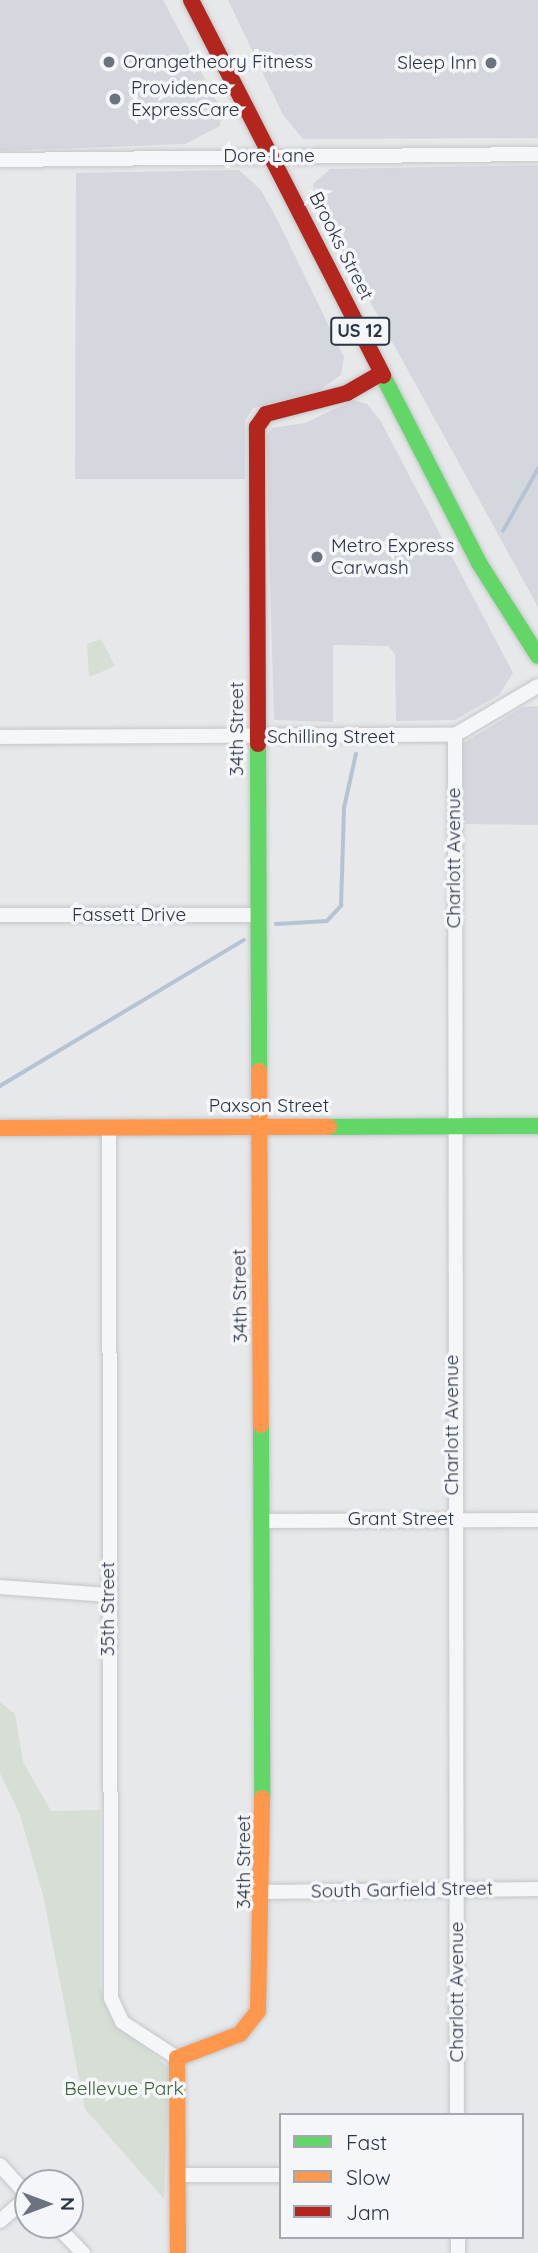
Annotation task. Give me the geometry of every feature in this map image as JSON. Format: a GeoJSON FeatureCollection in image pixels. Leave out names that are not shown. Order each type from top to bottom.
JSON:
{"type":"FeatureCollection","features":[{"type":"Feature","properties":{"kind":"main road","name":"Brooks Street"},"geometry":{"type":"LineString","coordinates":[[191,0],[479,563],[538,656]]}},
{"type":"Feature","properties":{"kind":"main road","name":"34th Street"},"geometry":{"type":"LineString","coordinates":[[177,2058],[212,2050],[240,2034],[258,2011],[265,1892],[257,427],[266,414],[327,400],[381,373]]}},
{"type":"Feature","properties":{"kind":"main road","name":"Paxson Street"},"geometry":{"type":"LineString","coordinates":[[0,1128],[538,1126]]}},
{"type":"Feature","properties":{"kind":"main road"},"geometry":{"type":"LineString","coordinates":[[177,2058],[178,2253]]}},
{"type":"Feature","properties":{"kind":"street","name":"Dore Lane"},"geometry":{"type":"LineString","coordinates":[[0,160],[538,154]]}},
{"type":"Feature","properties":{"kind":"street"},"geometry":{"type":"LineString","coordinates":[[455,735],[538,686]]}},
{"type":"Feature","properties":{"kind":"street","name":"Schilling Street"},"geometry":{"type":"LineString","coordinates":[[0,737],[455,735]]}},
{"type":"Feature","properties":{"kind":"street","name":"Charlott Avenue"},"geometry":{"type":"LineString","coordinates":[[455,735],[452,1127],[457,2113]]}},
{"type":"Feature","properties":{"kind":"street","name":"Fassett Drive"},"geometry":{"type":"LineString","coordinates":[[0,915],[259,915]]}},
{"type":"Feature","properties":{"kind":"street","name":"35th Street"},"geometry":{"type":"LineString","coordinates":[[109,1127],[111,1998],[122,2022],[177,2058]]}},
{"type":"Feature","properties":{"kind":"street","name":"Grant Street"},"geometry":{"type":"LineString","coordinates":[[264,1521],[538,1520]]}},
{"type":"Feature","properties":{"kind":"street"},"geometry":{"type":"LineString","coordinates":[[0,1587],[108,1595]]}},
{"type":"Feature","properties":{"kind":"street","name":"South Garfield Street"},"geometry":{"type":"LineString","coordinates":[[265,1892],[538,1889]]}},
{"type":"Feature","properties":{"kind":"street"},"geometry":{"type":"LineString","coordinates":[[0,2165],[14,2181]]}},
{"type":"Feature","properties":{"kind":"street"},"geometry":{"type":"LineString","coordinates":[[178,2175],[279,2175]]}},
{"type":"Feature","properties":{"kind":"street"},"geometry":{"type":"LineString","coordinates":[[0,2221],[14,2209]]}},
{"type":"Feature","properties":{"kind":"street"},"geometry":{"type":"LineString","coordinates":[[70,2239],[83,2253]]}},
{"type":"Feature","properties":{"kind":"shaded area"},"geometry":{"type":"Polygon","coordinates":[[[0,0],[163,0],[222,111],[220,126],[185,144],[0,151],[0,0]]]}},
{"type":"Feature","properties":{"kind":"shaded area"},"geometry":{"type":"Polygon","coordinates":[[[228,0],[538,0],[538,138],[303,139],[283,115],[228,0]]]}},
{"type":"Feature","properties":{"kind":"shaded area"},"geometry":{"type":"Polygon","coordinates":[[[538,165],[538,607],[316,203],[313,184],[330,169],[538,165]]]}},
{"type":"Feature","properties":{"kind":"shaded area"},"geometry":{"type":"Polygon","coordinates":[[[239,170],[261,190],[278,221],[344,357],[341,375],[318,391],[253,408],[245,421],[245,479],[75,479],[76,173],[239,170]]]}},
{"type":"Feature","properties":{"kind":"shaded area"},"geometry":{"type":"Polygon","coordinates":[[[353,400],[367,404],[380,420],[513,673],[499,695],[455,720],[396,721],[395,654],[388,646],[333,645],[333,722],[274,720],[266,436],[272,428],[305,423],[353,400]]]}},
{"type":"Feature","properties":{"kind":"shaded area"},"geometry":{"type":"Polygon","coordinates":[[[538,706],[538,825],[464,824],[462,744],[523,707],[538,706]]]}},
{"type":"Feature","properties":{"kind":"green space"},"geometry":{"type":"Polygon","coordinates":[[[101,639],[115,666],[89,677],[87,644],[101,639]]]}},
{"type":"Feature","properties":{"kind":"green space","name":"Bellevue Park"},"geometry":{"type":"Polygon","coordinates":[[[0,1702],[15,1714],[23,1762],[51,1811],[100,1810],[100,1987],[110,2017],[169,2068],[164,2199],[85,2109],[43,1895],[20,1815],[0,1773],[0,1702]]]}},
{"type":"Feature","properties":{"kind":"waterway"},"geometry":{"type":"LineString","coordinates":[[503,531],[538,469]]}},
{"type":"Feature","properties":{"kind":"waterway"},"geometry":{"type":"LineString","coordinates":[[276,924],[327,921],[341,906],[344,808],[356,754]]}},
{"type":"Feature","properties":{"kind":"waterway"},"geometry":{"type":"LineString","coordinates":[[0,1086],[244,940]]}},
{"type":"Feature","properties":{"kind":"traffic: fast"},"geometry":{"type":"LineString","coordinates":[[383,376],[479,563],[538,656]]}},
{"type":"Feature","properties":{"kind":"traffic: fast"},"geometry":{"type":"LineString","coordinates":[[258,744],[259,1071]]}},
{"type":"Feature","properties":{"kind":"traffic: fast"},"geometry":{"type":"LineString","coordinates":[[329,1127],[538,1126]]}},
{"type":"Feature","properties":{"kind":"traffic: fast"},"geometry":{"type":"LineString","coordinates":[[261,1425],[262,1798]]}},
{"type":"Feature","properties":{"kind":"traffic: slow"},"geometry":{"type":"LineString","coordinates":[[259,1071],[261,1425]]}},
{"type":"Feature","properties":{"kind":"traffic: slow"},"geometry":{"type":"LineString","coordinates":[[0,1128],[329,1127]]}},
{"type":"Feature","properties":{"kind":"traffic: slow"},"geometry":{"type":"LineString","coordinates":[[178,2253],[177,2058],[240,2034],[258,2011],[262,1798]]}},
{"type":"Feature","properties":{"kind":"traffic: jam"},"geometry":{"type":"LineString","coordinates":[[191,0],[383,376]]}},
{"type":"Feature","properties":{"kind":"traffic: jam"},"geometry":{"type":"LineString","coordinates":[[258,744],[257,427],[266,414],[347,393],[381,373]]}},
{"type":"Feature","properties":{"kind":"place","name":"Orangetheory Fitness"},"geometry":{"type":"Point","coordinates":[109,62]}},
{"type":"Feature","properties":{"kind":"place","name":"Sleep Inn"},"geometry":{"type":"Point","coordinates":[491,63]}},
{"type":"Feature","properties":{"kind":"place","name":"Providence ExpressCare"},"geometry":{"type":"Point","coordinates":[115,99]}},
{"type":"Feature","properties":{"kind":"place","name":"Metro Express Carwash"},"geometry":{"type":"Point","coordinates":[317,557]}}]}
